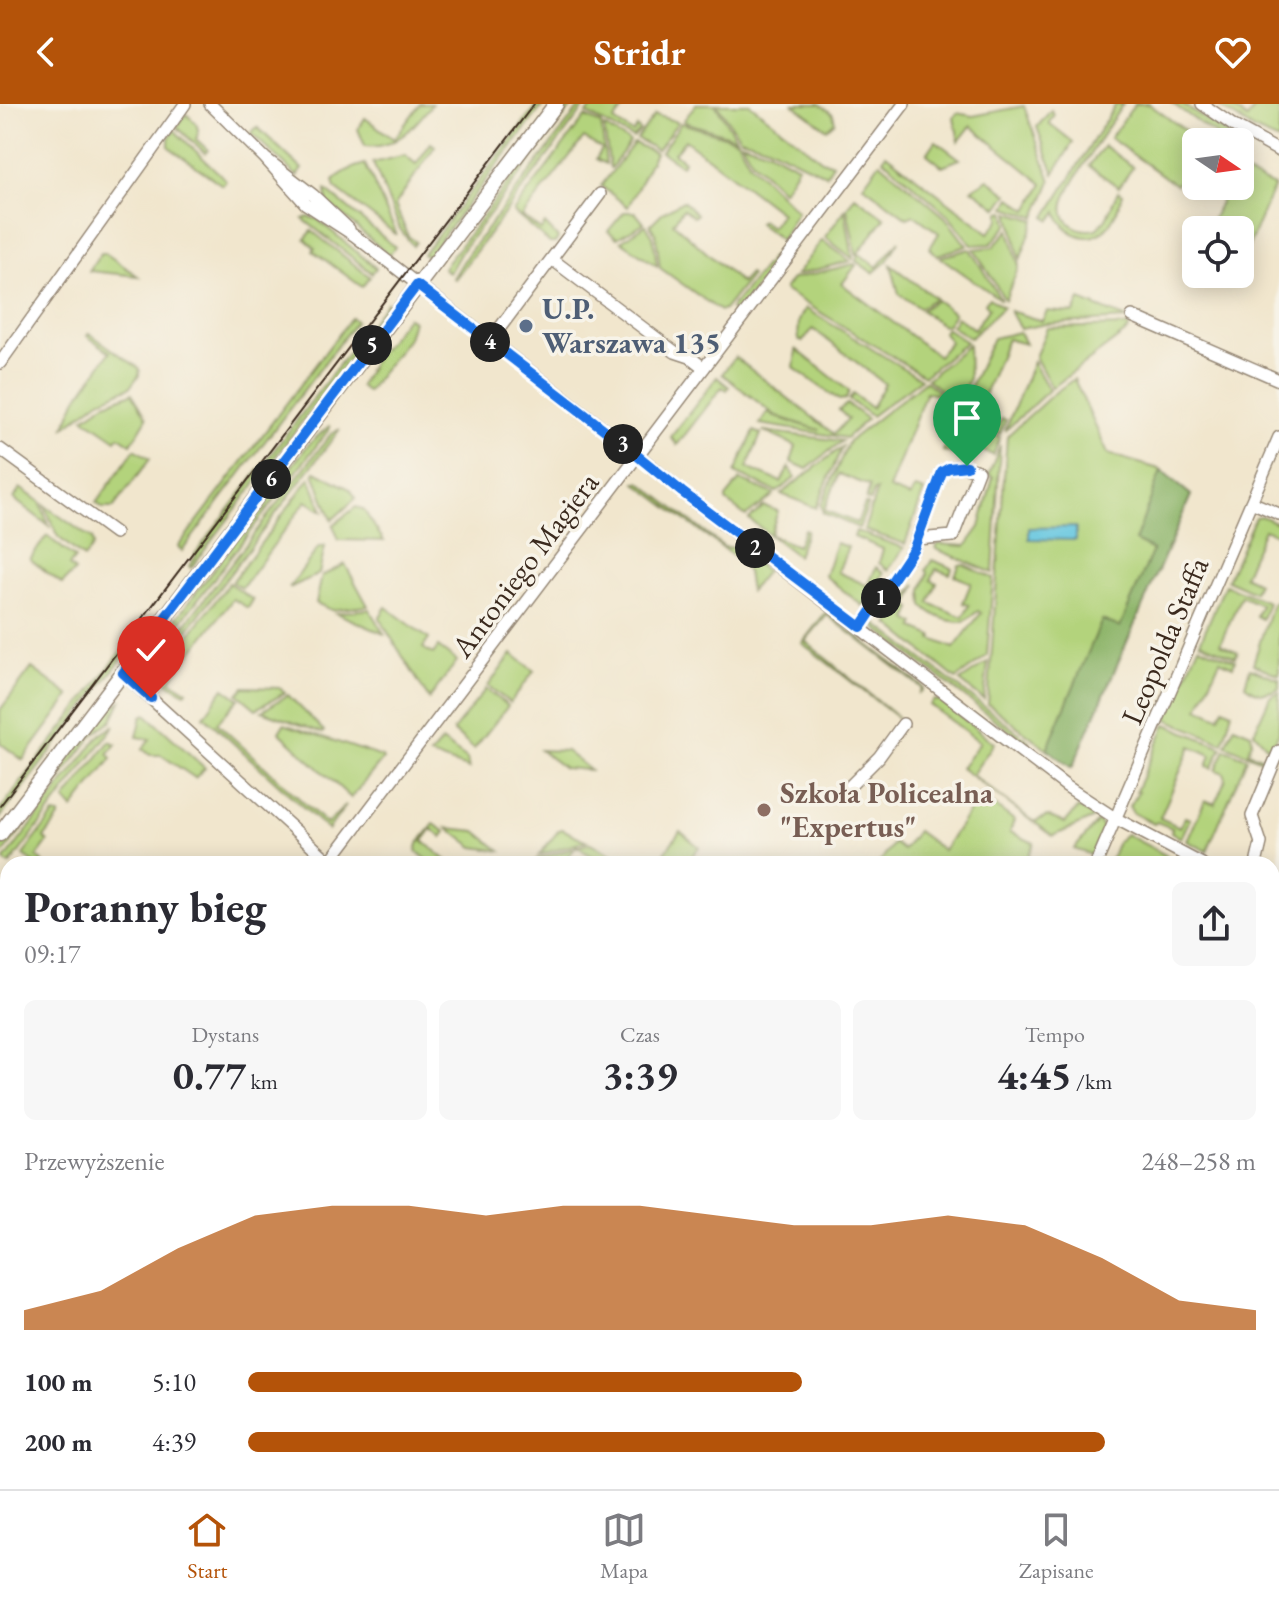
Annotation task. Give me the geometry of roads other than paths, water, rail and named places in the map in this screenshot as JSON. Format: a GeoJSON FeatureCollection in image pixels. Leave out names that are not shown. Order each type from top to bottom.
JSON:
{"type":"FeatureCollection","features":[{"type":"Feature","properties":{"kind":"main road"},"geometry":{"type":"LineString","coordinates":[[0,834],[556,104]]}},
{"type":"Feature","properties":{"kind":"street"},"geometry":{"type":"LineString","coordinates":[[0,363],[185,104]]}},
{"type":"Feature","properties":{"kind":"street"},"geometry":{"type":"LineString","coordinates":[[210,104],[265,158],[313,195],[355,236],[682,492],[1066,786],[1115,818],[1187,856]]}},
{"type":"Feature","properties":{"kind":"street","name":"Antoniego Magiera"},"geometry":{"type":"LineString","coordinates":[[334,856],[904,104]]}},
{"type":"Feature","properties":{"kind":"street"},"geometry":{"type":"LineString","coordinates":[[1202,104],[1279,151]]}},
{"type":"Feature","properties":{"kind":"street"},"geometry":{"type":"LineString","coordinates":[[490,341],[600,194]]}},
{"type":"Feature","properties":{"kind":"street"},"geometry":{"type":"LineString","coordinates":[[553,260],[675,352],[690,357],[704,368]]}},
{"type":"Feature","properties":{"kind":"street"},"geometry":{"type":"LineString","coordinates":[[1132,316],[1279,380]]}},
{"type":"Feature","properties":{"kind":"street","name":"Leopolda Staffa"},"geometry":{"type":"LineString","coordinates":[[1099,856],[1279,437]]}},
{"type":"Feature","properties":{"kind":"street"},"geometry":{"type":"LineString","coordinates":[[0,449],[115,533]]}},
{"type":"Feature","properties":{"kind":"street"},"geometry":{"type":"LineString","coordinates":[[861,627],[914,548],[917,539],[942,472],[967,466],[978,471],[953,536],[917,539]]}},
{"type":"Feature","properties":{"kind":"street"},"geometry":{"type":"LineString","coordinates":[[1251,502],[1279,514]]}},
{"type":"Feature","properties":{"kind":"street"},"geometry":{"type":"LineString","coordinates":[[123,673],[321,856]]}},
{"type":"Feature","properties":{"kind":"street"},"geometry":{"type":"LineString","coordinates":[[847,789],[879,757],[903,724]]}},
{"type":"Feature","properties":{"kind":"street"},"geometry":{"type":"LineString","coordinates":[[1258,856],[1261,843],[1253,821],[1253,811],[1279,751]]}},
{"type":"Feature","properties":{"kind":"water"},"geometry":{"type":"Polygon","coordinates":[[[1076,527],[1076,540],[1029,539],[1029,528],[1076,527]]]}},
{"type":"Feature","properties":{"kind":"tram line"},"geometry":{"type":"LineString","coordinates":[[0,806],[534,104]]}},
{"type":"Feature","properties":{"kind":"place","name":"U.P. Warszawa 135"},"geometry":{"type":"Point","coordinates":[526,326]}},
{"type":"Feature","properties":{"kind":"place","name":"Szkoła Policealna \"Expertus\""},"geometry":{"type":"Point","coordinates":[764,810]}}]}
